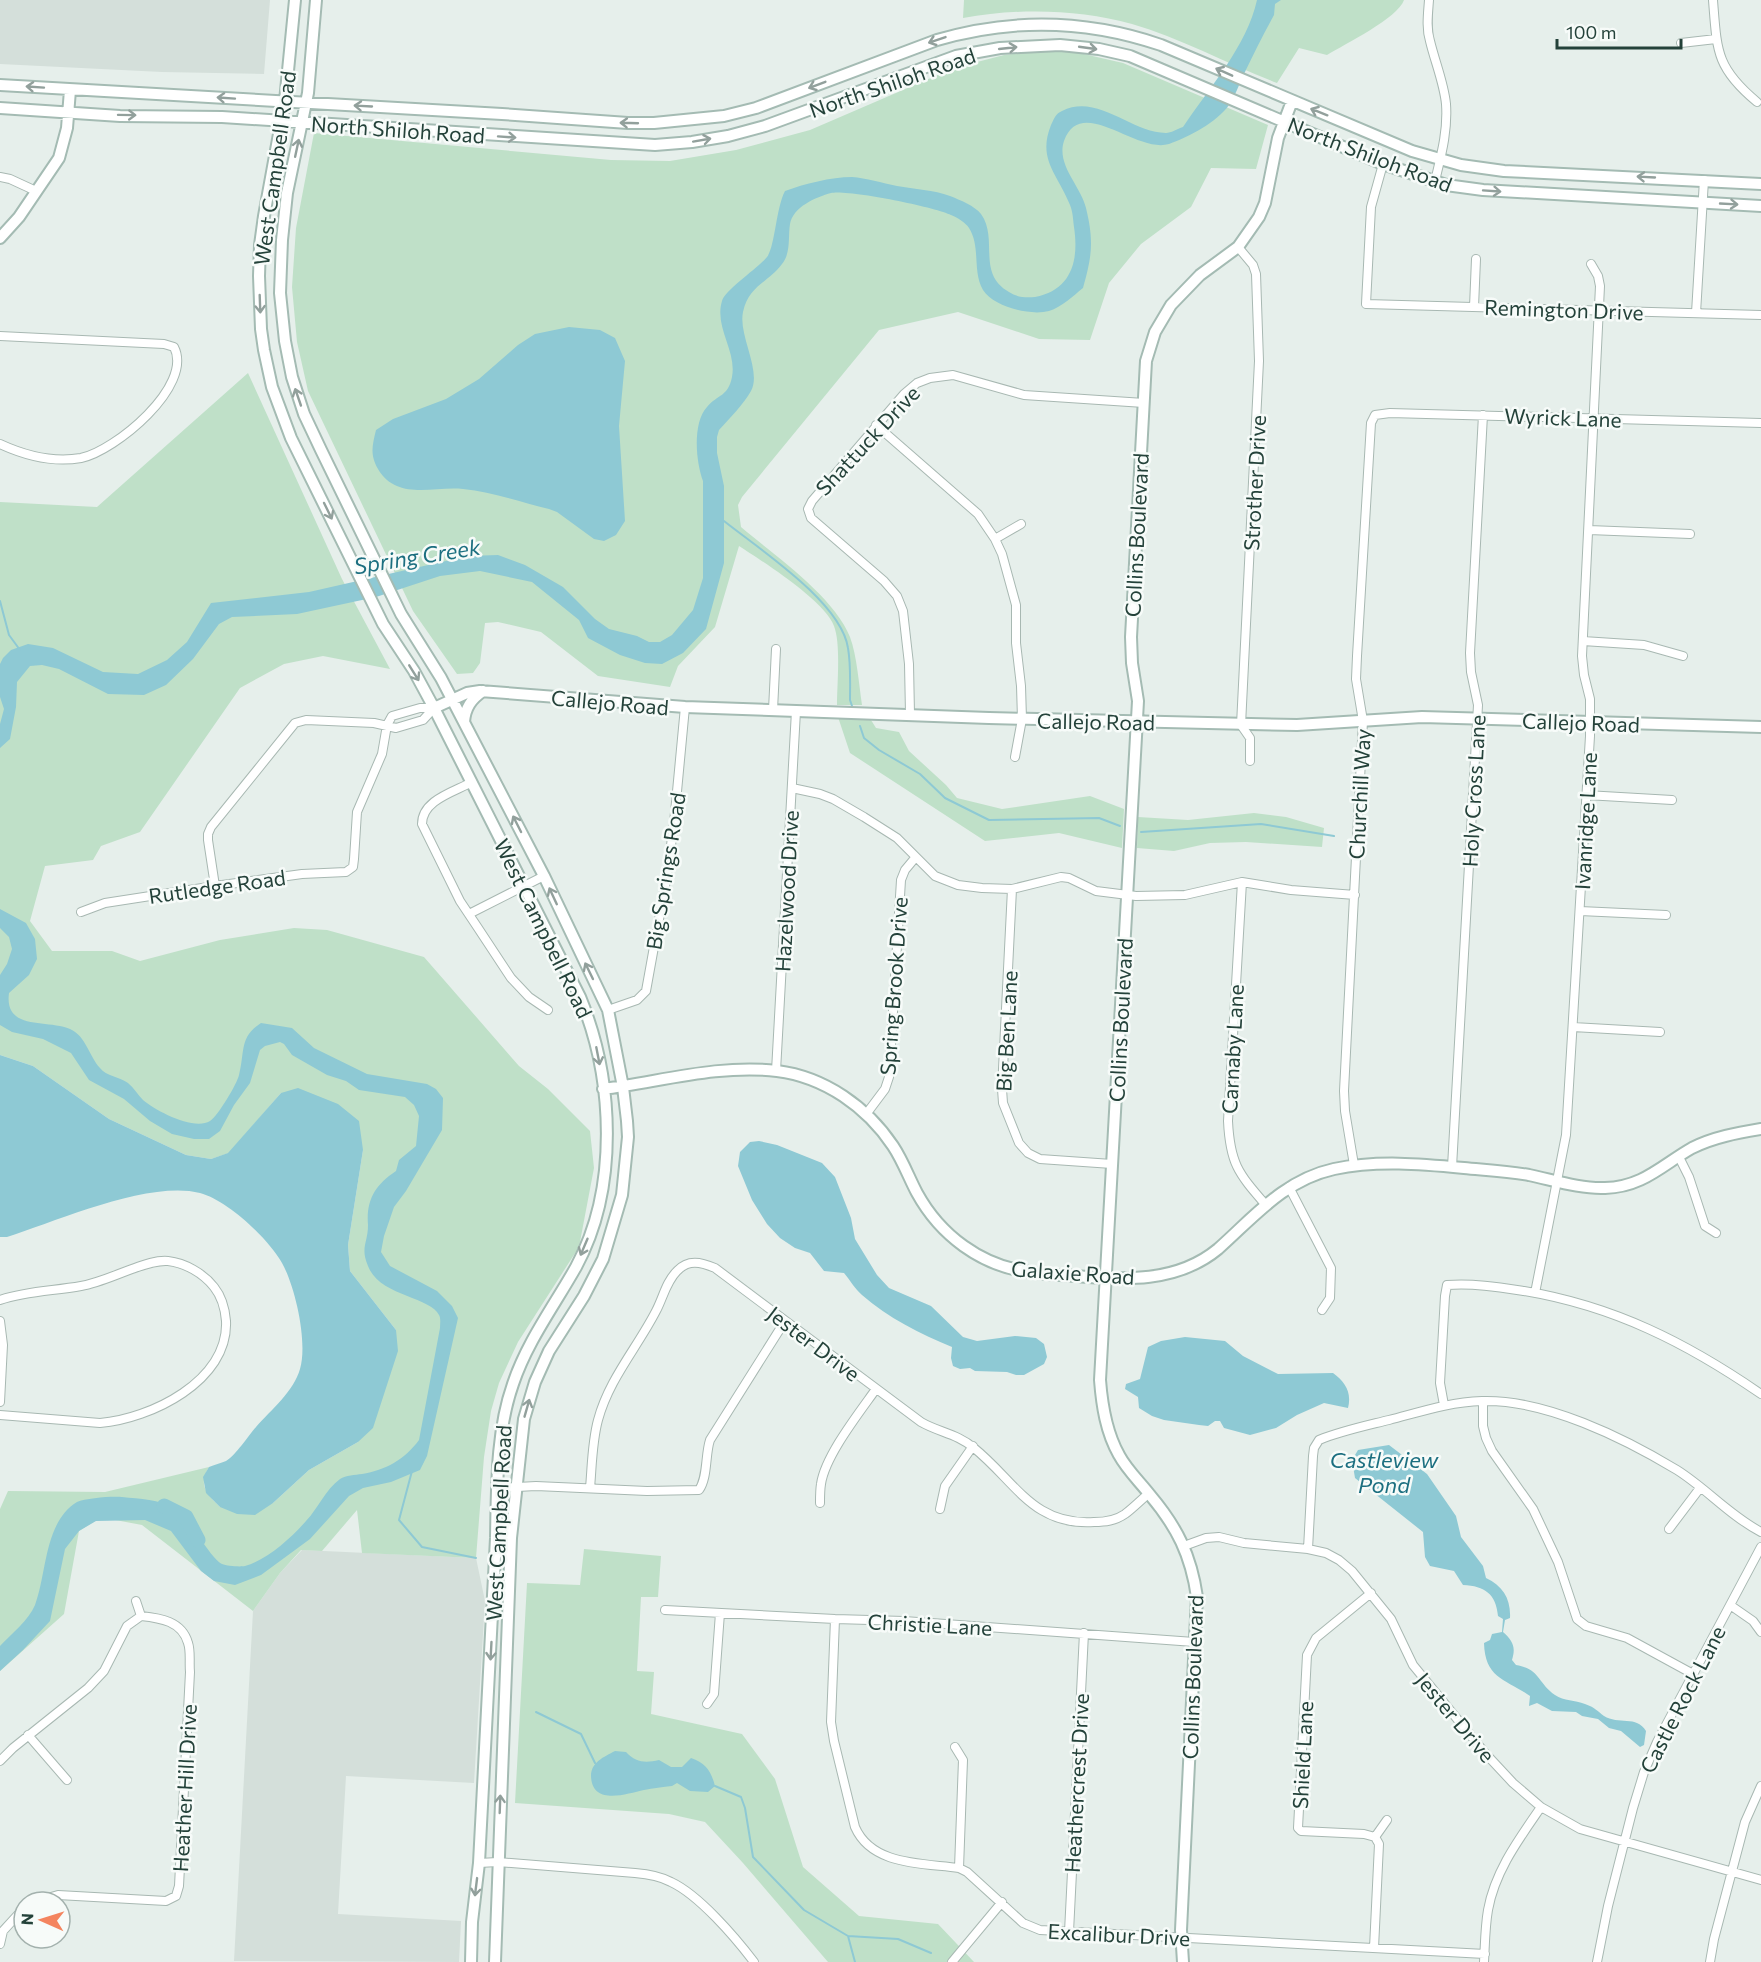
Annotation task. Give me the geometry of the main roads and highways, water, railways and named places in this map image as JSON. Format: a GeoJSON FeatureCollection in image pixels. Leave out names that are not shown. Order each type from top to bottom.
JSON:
{"type":"FeatureCollection","features":[{"type":"Feature","properties":{"kind":"main road","name":"West Campbell Road"},"geometry":{"type":"LineString","coordinates":[[295,0],[285,101],[260,245],[261,329],[268,373],[279,411],[383,624],[414,671],[434,708],[580,997],[589,1018],[601,1071],[608,1131],[598,1207],[589,1237],[577,1265],[522,1360],[512,1384],[503,1419],[497,1488],[479,1863],[472,1922],[471,1962]]}},
{"type":"Feature","properties":{"kind":"main road"},"geometry":{"type":"LineString","coordinates":[[310,0],[314,34]]}},
{"type":"Feature","properties":{"kind":"main road","name":"West Campbell Road"},"geometry":{"type":"LineString","coordinates":[[316,0],[306,102],[285,206],[280,293],[285,341],[292,377],[304,414],[401,614],[443,682],[464,722],[544,876],[608,1010],[623,1087],[628,1137],[625,1172],[617,1215],[603,1259],[584,1296],[549,1351],[535,1382],[524,1419],[511,1538],[495,1962]]}},
{"type":"Feature","properties":{"kind":"main road","name":"North Shiloh Road"},"geometry":{"type":"LineString","coordinates":[[0,85],[628,123],[686,120],[724,116],[756,108],[960,33],[1029,24],[1084,26],[1138,37],[1184,54],[1412,151],[1440,160],[1504,171],[1761,184]]}},
{"type":"Feature","properties":{"kind":"main road","name":"North Shiloh Road"},"geometry":{"type":"LineString","coordinates":[[0,108],[120,116],[222,117],[640,145],[692,142],[728,136],[765,126],[956,57],[1000,48],[1072,46],[1130,56],[1383,164],[1435,182],[1484,190],[1761,206]]}},
{"type":"Feature","properties":{"kind":"main road"},"geometry":{"type":"LineString","coordinates":[[0,238],[19,217],[58,158],[67,128],[70,90]]}},
{"type":"Feature","properties":{"kind":"main road","name":"Collins Boulevard"},"geometry":{"type":"LineString","coordinates":[[1183,1962],[1181,1938],[1197,1597],[1194,1574],[1184,1546],[1170,1519],[1119,1455],[1103,1411],[1100,1367],[1138,701],[1131,637],[1146,362],[1160,321],[1170,305],[1193,282],[1238,247],[1259,217],[1265,204],[1271,166],[1292,101]]}},
{"type":"Feature","properties":{"kind":"main road"},"geometry":{"type":"LineString","coordinates":[[443,682],[456,688],[482,691]]}},
{"type":"Feature","properties":{"kind":"main road"},"geometry":{"type":"LineString","coordinates":[[464,722],[469,704],[482,691]]}},
{"type":"Feature","properties":{"kind":"main road","name":"Callejo Road"},"geometry":{"type":"LineString","coordinates":[[434,708],[467,693],[482,691],[685,707],[1136,723],[1298,725],[1422,717],[1761,728]]}},
{"type":"Feature","properties":{"kind":"main road","name":"Galaxie Road"},"geometry":{"type":"LineString","coordinates":[[603,1089],[738,1070],[776,1071],[832,1088],[867,1113],[895,1149],[931,1216],[951,1237],[974,1253],[999,1266],[1028,1272],[1104,1278],[1133,1279],[1161,1275],[1187,1267],[1215,1251],[1264,1204],[1290,1187],[1327,1170],[1354,1165],[1396,1163],[1509,1172],[1603,1189],[1634,1184],[1714,1138],[1761,1129]]}},
{"type":"Feature","properties":{"kind":"main road"},"geometry":{"type":"LineString","coordinates":[[605,1167],[625,1172]]}},
{"type":"Feature","properties":{"kind":"main road"},"geometry":{"type":"LineString","coordinates":[[486,1741],[502,1741]]}},
{"type":"Feature","properties":{"kind":"water"},"geometry":{"type":"Polygon","coordinates":[[[1257,0],[1281,0],[1275,4],[1274,15],[1231,102],[1210,123],[1177,141],[1156,145],[1096,124],[1083,123],[1072,128],[1064,141],[1063,158],[1086,208],[1091,239],[1090,257],[1083,288],[1054,309],[1041,312],[1023,311],[1013,309],[988,296],[983,290],[978,275],[973,235],[966,224],[953,216],[891,200],[840,192],[819,197],[800,208],[790,224],[785,260],[754,290],[743,312],[742,321],[754,373],[754,383],[748,396],[719,430],[717,437],[717,453],[724,486],[724,563],[706,629],[683,653],[662,664],[645,663],[620,655],[588,638],[579,620],[532,582],[480,571],[440,576],[376,597],[297,614],[232,617],[219,624],[193,659],[166,685],[144,695],[108,694],[59,669],[42,665],[30,666],[17,682],[16,707],[10,739],[0,748],[0,724],[4,709],[0,697],[0,664],[11,650],[28,644],[53,648],[103,672],[138,674],[167,660],[187,642],[211,603],[309,592],[468,556],[498,555],[525,565],[563,587],[595,619],[609,629],[637,636],[649,642],[660,642],[672,635],[693,610],[703,578],[703,481],[697,454],[697,433],[702,414],[725,392],[732,377],[733,367],[721,320],[722,301],[724,296],[763,262],[770,252],[785,191],[818,181],[852,177],[931,191],[963,201],[981,214],[986,224],[990,266],[999,284],[1009,292],[1021,297],[1035,297],[1048,293],[1065,280],[1074,262],[1075,251],[1071,208],[1051,166],[1046,148],[1047,137],[1055,117],[1062,111],[1075,107],[1089,107],[1153,131],[1168,133],[1183,127],[1236,50],[1245,34],[1257,0]]]}},
{"type":"Feature","properties":{"kind":"water"},"geometry":{"type":"Polygon","coordinates":[[[569,327],[600,330],[615,338],[625,361],[619,426],[625,521],[616,535],[604,541],[594,539],[557,512],[485,492],[463,489],[405,489],[386,479],[378,469],[372,450],[376,430],[393,419],[446,399],[479,379],[518,345],[535,334],[569,327]]]}},
{"type":"Feature","properties":{"kind":"water"},"geometry":{"type":"Polygon","coordinates":[[[0,909],[26,923],[35,939],[37,959],[29,975],[9,993],[9,1005],[13,1013],[29,1022],[60,1026],[75,1032],[84,1041],[103,1071],[128,1083],[143,1100],[175,1118],[185,1122],[203,1123],[210,1121],[218,1113],[238,1079],[246,1040],[254,1028],[261,1023],[292,1028],[314,1048],[367,1074],[427,1084],[436,1089],[443,1098],[442,1130],[394,1207],[381,1252],[390,1266],[437,1291],[452,1306],[458,1318],[427,1456],[420,1470],[391,1482],[363,1488],[349,1496],[310,1539],[261,1575],[235,1585],[214,1581],[201,1571],[171,1531],[145,1520],[96,1521],[79,1531],[65,1549],[50,1621],[0,1671],[0,1646],[32,1611],[39,1592],[52,1535],[66,1511],[77,1502],[93,1498],[118,1497],[162,1503],[175,1509],[181,1515],[222,1564],[245,1566],[262,1559],[278,1548],[311,1516],[330,1488],[340,1479],[387,1467],[407,1453],[419,1440],[440,1321],[434,1309],[393,1290],[374,1276],[365,1254],[369,1208],[373,1194],[382,1182],[396,1171],[399,1160],[416,1146],[419,1116],[414,1105],[405,1097],[359,1090],[346,1081],[327,1075],[292,1055],[280,1042],[265,1046],[260,1050],[250,1083],[234,1105],[220,1131],[209,1139],[194,1139],[172,1134],[150,1121],[124,1099],[89,1080],[71,1053],[43,1039],[12,1032],[0,1025],[0,975],[12,949],[9,937],[0,928],[0,909]]]}},
{"type":"Feature","properties":{"kind":"water"},"geometry":{"type":"Polygon","coordinates":[[[0,1055],[33,1066],[109,1119],[186,1155],[211,1159],[228,1153],[281,1093],[298,1088],[338,1104],[359,1121],[363,1150],[348,1245],[350,1271],[396,1330],[398,1351],[373,1428],[358,1442],[309,1470],[273,1503],[255,1515],[237,1514],[220,1507],[206,1493],[203,1477],[209,1467],[226,1461],[234,1454],[287,1393],[300,1369],[302,1344],[299,1314],[287,1273],[276,1253],[246,1221],[222,1203],[200,1193],[155,1192],[130,1197],[7,1237],[0,1237],[0,1055]]]}},
{"type":"Feature","properties":{"kind":"water"},"geometry":{"type":"Polygon","coordinates":[[[759,1141],[777,1145],[822,1163],[835,1177],[851,1218],[855,1239],[877,1275],[889,1288],[931,1306],[963,1337],[977,1341],[1015,1336],[1036,1338],[1044,1344],[1047,1357],[1044,1364],[1024,1375],[975,1371],[970,1368],[960,1369],[953,1366],[952,1347],[894,1318],[862,1295],[844,1273],[824,1271],[810,1253],[795,1248],[780,1238],[767,1224],[752,1200],[738,1166],[740,1152],[750,1142],[759,1141]]]}},
{"type":"Feature","properties":{"kind":"water"},"geometry":{"type":"Polygon","coordinates":[[[1185,1337],[1225,1341],[1243,1356],[1278,1374],[1333,1373],[1346,1388],[1349,1397],[1348,1408],[1324,1403],[1297,1415],[1276,1428],[1250,1435],[1224,1428],[1220,1421],[1215,1421],[1208,1426],[1164,1420],[1152,1416],[1139,1408],[1138,1397],[1125,1389],[1126,1384],[1140,1379],[1148,1347],[1161,1341],[1185,1337]]]}},
{"type":"Feature","properties":{"kind":"water","name":"Castleview Pond"},"geometry":{"type":"Polygon","coordinates":[[[1389,1445],[1427,1474],[1456,1516],[1461,1537],[1483,1566],[1486,1578],[1505,1594],[1510,1618],[1505,1620],[1503,1632],[1513,1644],[1512,1660],[1516,1665],[1534,1673],[1558,1697],[1589,1705],[1609,1719],[1638,1723],[1646,1731],[1644,1745],[1640,1747],[1621,1731],[1609,1728],[1598,1719],[1582,1716],[1576,1712],[1552,1711],[1537,1703],[1529,1706],[1530,1696],[1498,1677],[1488,1664],[1484,1643],[1490,1640],[1492,1634],[1502,1632],[1503,1619],[1498,1616],[1492,1597],[1483,1589],[1463,1585],[1454,1571],[1430,1566],[1425,1557],[1423,1532],[1355,1478],[1352,1460],[1358,1450],[1389,1445]]]}},
{"type":"Feature","properties":{"kind":"water"},"geometry":{"type":"Polygon","coordinates":[[[615,1751],[626,1752],[641,1761],[659,1760],[671,1767],[682,1767],[691,1758],[701,1762],[707,1768],[715,1786],[708,1792],[690,1791],[677,1783],[672,1786],[620,1795],[603,1795],[593,1785],[591,1776],[593,1767],[599,1760],[615,1751]]]}},
{"type":"Feature","properties":{"kind":"waterway"},"geometry":{"type":"LineString","coordinates":[[724,521],[777,561],[815,595],[831,613],[842,630],[848,648],[852,706]]}},
{"type":"Feature","properties":{"kind":"waterway"},"geometry":{"type":"LineString","coordinates":[[0,601],[9,635],[20,650]]}},
{"type":"Feature","properties":{"kind":"waterway"},"geometry":{"type":"LineString","coordinates":[[860,726],[864,738],[879,750],[920,774],[945,798],[989,820],[1099,818],[1120,826]]}},
{"type":"Feature","properties":{"kind":"waterway"},"geometry":{"type":"LineString","coordinates":[[1141,832],[1261,824],[1334,836]]}},
{"type":"Feature","properties":{"kind":"waterway"},"geometry":{"type":"LineString","coordinates":[[412,1471],[399,1520],[422,1547],[476,1558]]}},
{"type":"Feature","properties":{"kind":"waterway","name":"Spring Creek"},"geometry":{"type":"LineString","coordinates":[[164,1506],[186,1517],[198,1540]]}},
{"type":"Feature","properties":{"kind":"waterway"},"geometry":{"type":"LineString","coordinates":[[536,1712],[581,1734],[595,1763]]}},
{"type":"Feature","properties":{"kind":"waterway"},"geometry":{"type":"LineString","coordinates":[[715,1786],[741,1797],[753,1857],[804,1910],[848,1936],[898,1939],[931,1953]]}},
{"type":"Feature","properties":{"kind":"waterway"},"geometry":{"type":"LineString","coordinates":[[848,1936],[855,1962]]}}]}
